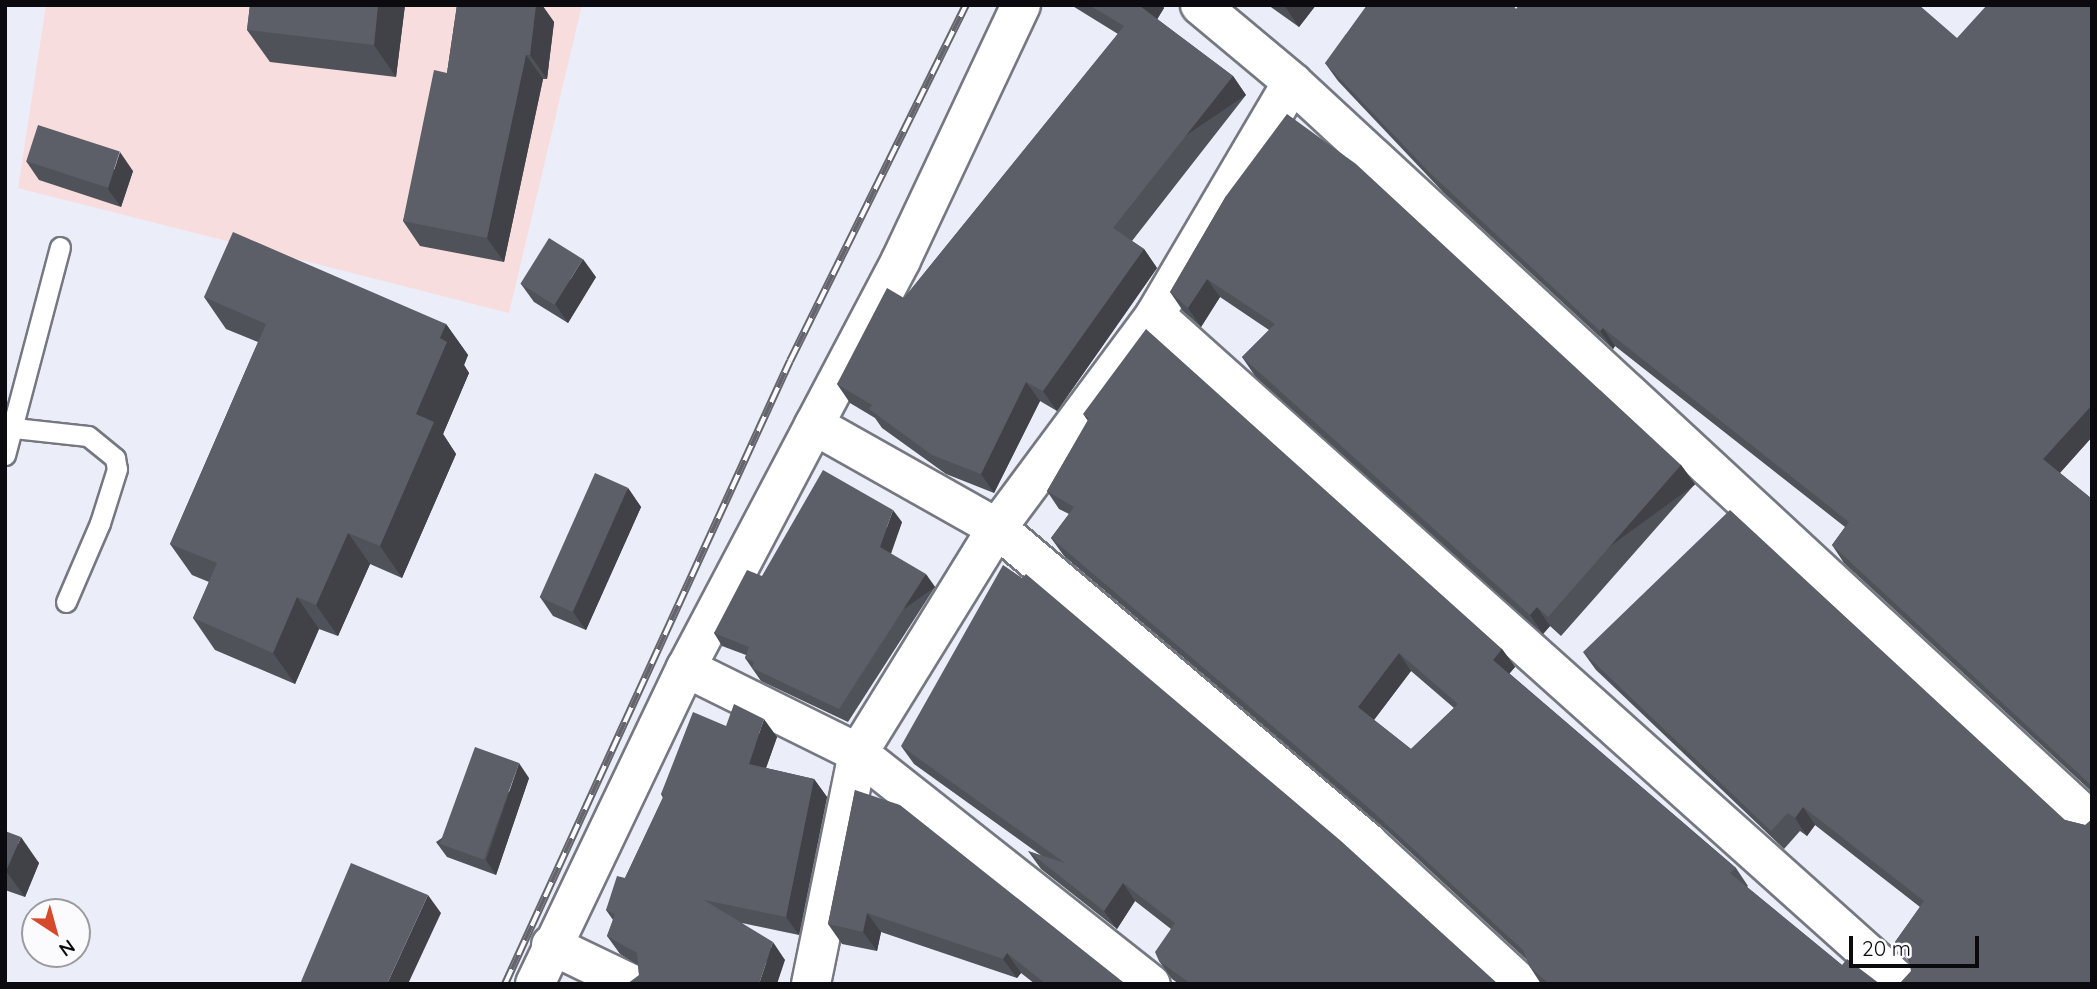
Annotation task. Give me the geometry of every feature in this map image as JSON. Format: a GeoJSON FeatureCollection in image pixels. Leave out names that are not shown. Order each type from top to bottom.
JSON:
{"type":"FeatureCollection","features":[{"type":"Feature","properties":{"kind":"street"},"geometry":{"type":"LineString","coordinates":[[535,984],[551,945],[686,668],[901,260],[1021,5]]}},
{"type":"Feature","properties":{"kind":"street"},"geometry":{"type":"LineString","coordinates":[[1200,5],[1292,82],[2092,822]]}},
{"type":"Feature","properties":{"kind":"street"},"geometry":{"type":"LineString","coordinates":[[811,984],[858,753],[997,528],[1155,315],[1292,82]]}},
{"type":"Feature","properties":{"kind":"street"},"geometry":{"type":"LineString","coordinates":[[1155,315],[1902,984]]}},
{"type":"Feature","properties":{"kind":"street"},"geometry":{"type":"LineString","coordinates":[[814,425],[997,528],[1368,843],[1521,984]]}},
{"type":"Feature","properties":{"kind":"street"},"geometry":{"type":"LineString","coordinates":[[686,668],[858,753],[1151,984]]}},
{"type":"Feature","properties":{"kind":"street"},"geometry":{"type":"LineString","coordinates":[[551,945],[632,984]]}},
{"type":"Feature","properties":{"kind":"lane"},"geometry":{"type":"LineString","coordinates":[[5,455],[9,428],[60,247]]}},
{"type":"Feature","properties":{"kind":"lane"},"geometry":{"type":"LineString","coordinates":[[9,428],[88,436],[115,458],[117,469],[100,523],[66,602]]}},
{"type":"Feature","properties":{"kind":"shaded area"},"geometry":{"type":"Polygon","coordinates":[[[46,5],[582,5],[509,313],[18,188],[46,5]]]}},
{"type":"Feature","properties":{"kind":"building"},"geometry":{"type":"Polygon","coordinates":[[[250,5],[378,5],[374,45],[247,30],[250,5]]]}},
{"type":"Feature","properties":{"kind":"building"},"geometry":{"type":"Polygon","coordinates":[[[457,5],[536,5],[530,55],[526,55],[487,238],[403,221],[434,70],[447,73],[457,5]]]}},
{"type":"Feature","properties":{"kind":"building"},"geometry":{"type":"Polygon","coordinates":[[[1089,5],[1141,5],[1233,76],[1113,228],[1144,249],[1043,391],[1026,382],[981,474],[932,455],[869,409],[872,405],[837,384],[887,288],[904,298],[1124,26],[1089,5]]]}},
{"type":"Feature","properties":{"kind":"building"},"geometry":{"type":"Polygon","coordinates":[[[1367,5],[1513,5],[1516,9],[1519,5],[1919,5],[1957,38],[1987,5],[2092,5],[2092,405],[2043,459],[2092,499],[2092,786],[1832,545],[1849,522],[1603,328],[1600,331],[1431,174],[1325,63],[1367,5]]]}},
{"type":"Feature","properties":{"kind":"building"},"geometry":{"type":"Polygon","coordinates":[[[1287,114],[1356,164],[1681,465],[1548,617],[1537,607],[1530,615],[1242,357],[1275,324],[1207,279],[1188,308],[1170,292],[1226,196],[1287,114]]]}},
{"type":"Feature","properties":{"kind":"building"},"geometry":{"type":"Polygon","coordinates":[[[38,125],[120,152],[108,188],[26,161],[38,125]]]}},
{"type":"Feature","properties":{"kind":"building"},"geometry":{"type":"Polygon","coordinates":[[[233,232],[446,324],[440,338],[447,342],[416,414],[434,422],[380,546],[348,533],[316,605],[297,597],[273,653],[193,618],[217,563],[170,544],[266,324],[204,297],[233,232]]]}},
{"type":"Feature","properties":{"kind":"building"},"geometry":{"type":"Polygon","coordinates":[[[549,238],[583,259],[554,305],[520,284],[549,238]]]}},
{"type":"Feature","properties":{"kind":"building"},"geometry":{"type":"Polygon","coordinates":[[[1146,329],[1502,649],[1493,660],[1736,868],[1730,873],[1842,965],[1847,959],[1880,984],[1549,984],[1530,967],[1523,950],[1370,809],[1051,538],[1074,507],[1047,491],[1089,418],[1083,414],[1146,329]],[[1399,653],[1358,707],[1411,749],[1458,704],[1399,653]]]}},
{"type":"Feature","properties":{"kind":"building"},"geometry":{"type":"Polygon","coordinates":[[[823,470],[893,510],[880,547],[926,574],[839,709],[752,668],[754,662],[745,658],[749,647],[714,633],[747,570],[762,576],[823,470]]]}},
{"type":"Feature","properties":{"kind":"building"},"geometry":{"type":"Polygon","coordinates":[[[595,473],[628,488],[573,612],[540,597],[595,473]]]}},
{"type":"Feature","properties":{"kind":"building"},"geometry":{"type":"Polygon","coordinates":[[[1730,510],[2065,820],[2085,825],[2092,819],[2092,984],[1899,984],[1911,971],[1910,959],[1895,942],[1924,901],[1803,807],[1795,818],[1788,813],[1771,831],[1583,652],[1730,510]]]}},
{"type":"Feature","properties":{"kind":"building"},"geometry":{"type":"Polygon","coordinates":[[[1003,565],[1022,578],[1026,574],[1341,841],[1498,984],[1191,984],[1159,961],[1155,952],[1175,923],[1123,883],[1104,911],[1028,851],[1065,863],[901,746],[1003,565]]]}},
{"type":"Feature","properties":{"kind":"building"},"geometry":{"type":"Polygon","coordinates":[[[734,704],[764,719],[749,764],[814,779],[786,917],[704,900],[773,942],[759,984],[627,984],[639,975],[637,953],[607,936],[615,914],[606,910],[617,876],[625,878],[664,795],[661,794],[693,712],[726,726],[734,704]]]}},
{"type":"Feature","properties":{"kind":"building"},"geometry":{"type":"Polygon","coordinates":[[[475,747],[519,763],[484,860],[440,844],[475,747]]]}},
{"type":"Feature","properties":{"kind":"building"},"geometry":{"type":"Polygon","coordinates":[[[855,790],[900,805],[1123,982],[1122,984],[1046,984],[1007,953],[1003,959],[867,913],[863,932],[828,924],[855,790]]]}},
{"type":"Feature","properties":{"kind":"building"},"geometry":{"type":"Polygon","coordinates":[[[5,831],[21,837],[6,871],[5,871],[5,831]]]}},
{"type":"Feature","properties":{"kind":"building"},"geometry":{"type":"Polygon","coordinates":[[[351,863],[428,895],[387,984],[300,984],[351,863]]]}},
{"type":"Feature","properties":{"kind":"railway"},"geometry":{"type":"LineString","coordinates":[[505,984],[790,361],[966,5]]}}]}
